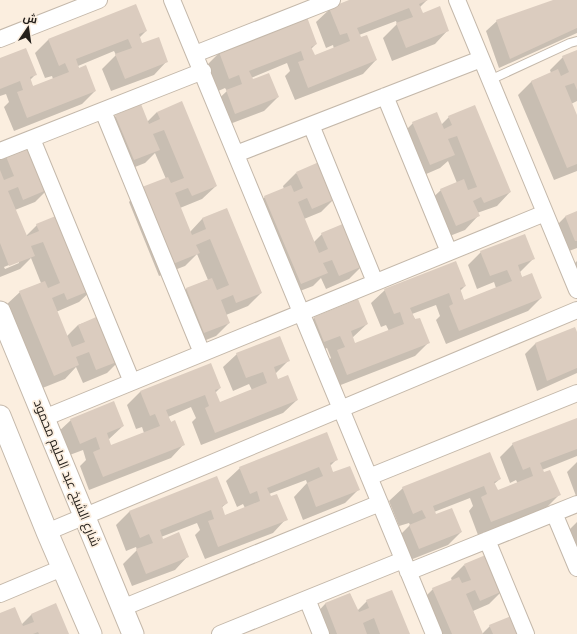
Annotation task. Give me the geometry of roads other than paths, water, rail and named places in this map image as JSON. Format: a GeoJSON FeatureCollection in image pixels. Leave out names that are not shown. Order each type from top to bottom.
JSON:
{"type":"FeatureCollection","features":[{"type":"Feature","properties":{"kind":"street"},"geometry":{"type":"LineString","coordinates":[[0,39],[99,0]]}},
{"type":"Feature","properties":{"kind":"street"},"geometry":{"type":"LineString","coordinates":[[172,0],[434,634]]}},
{"type":"Feature","properties":{"kind":"street"},"geometry":{"type":"LineString","coordinates":[[195,54],[332,0]]}},
{"type":"Feature","properties":{"kind":"street"},"geometry":{"type":"LineString","coordinates":[[457,0],[577,290]]}},
{"type":"Feature","properties":{"kind":"street"},"geometry":{"type":"LineString","coordinates":[[236,154],[481,59]]}},
{"type":"Feature","properties":{"kind":"street"},"geometry":{"type":"LineString","coordinates":[[0,151],[202,71]]}},
{"type":"Feature","properties":{"kind":"street"},"geometry":{"type":"LineString","coordinates":[[386,96],[449,252]]}},
{"type":"Feature","properties":{"kind":"street"},"geometry":{"type":"LineString","coordinates":[[103,111],[202,353]]}},
{"type":"Feature","properties":{"kind":"street"},"geometry":{"type":"LineString","coordinates":[[311,125],[376,282]]}},
{"type":"Feature","properties":{"kind":"street"},"geometry":{"type":"LineString","coordinates":[[32,139],[132,382]]}},
{"type":"Feature","properties":{"kind":"street"},"geometry":{"type":"LineString","coordinates":[[44,418],[545,213]]}},
{"type":"Feature","properties":{"kind":"street"},"geometry":{"type":"LineString","coordinates":[[46,532],[577,310]]}},
{"type":"Feature","properties":{"kind":"street","name":"شارع الشيخ عبد الحليم محمود"},"geometry":{"type":"LineString","coordinates":[[0,312],[133,634]]}},
{"type":"Feature","properties":{"kind":"street"},"geometry":{"type":"LineString","coordinates":[[369,477],[577,393]]}},
{"type":"Feature","properties":{"kind":"street"},"geometry":{"type":"LineString","coordinates":[[0,416],[46,532],[91,634]]}},
{"type":"Feature","properties":{"kind":"street"},"geometry":{"type":"LineString","coordinates":[[122,608],[380,503]]}},
{"type":"Feature","properties":{"kind":"street"},"geometry":{"type":"LineString","coordinates":[[220,634],[238,631],[307,599],[487,540],[577,504]]}},
{"type":"Feature","properties":{"kind":"street"},"geometry":{"type":"LineString","coordinates":[[554,513],[577,568]]}},
{"type":"Feature","properties":{"kind":"street"},"geometry":{"type":"LineString","coordinates":[[487,540],[526,634]]}},
{"type":"Feature","properties":{"kind":"street"},"geometry":{"type":"LineString","coordinates":[[0,594],[62,568]]}},
{"type":"Feature","properties":{"kind":"street"},"geometry":{"type":"LineString","coordinates":[[307,599],[321,634]]}},
{"type":"Feature","properties":{"kind":"lane"},"geometry":{"type":"LineString","coordinates":[[490,80],[577,41]]}}]}
